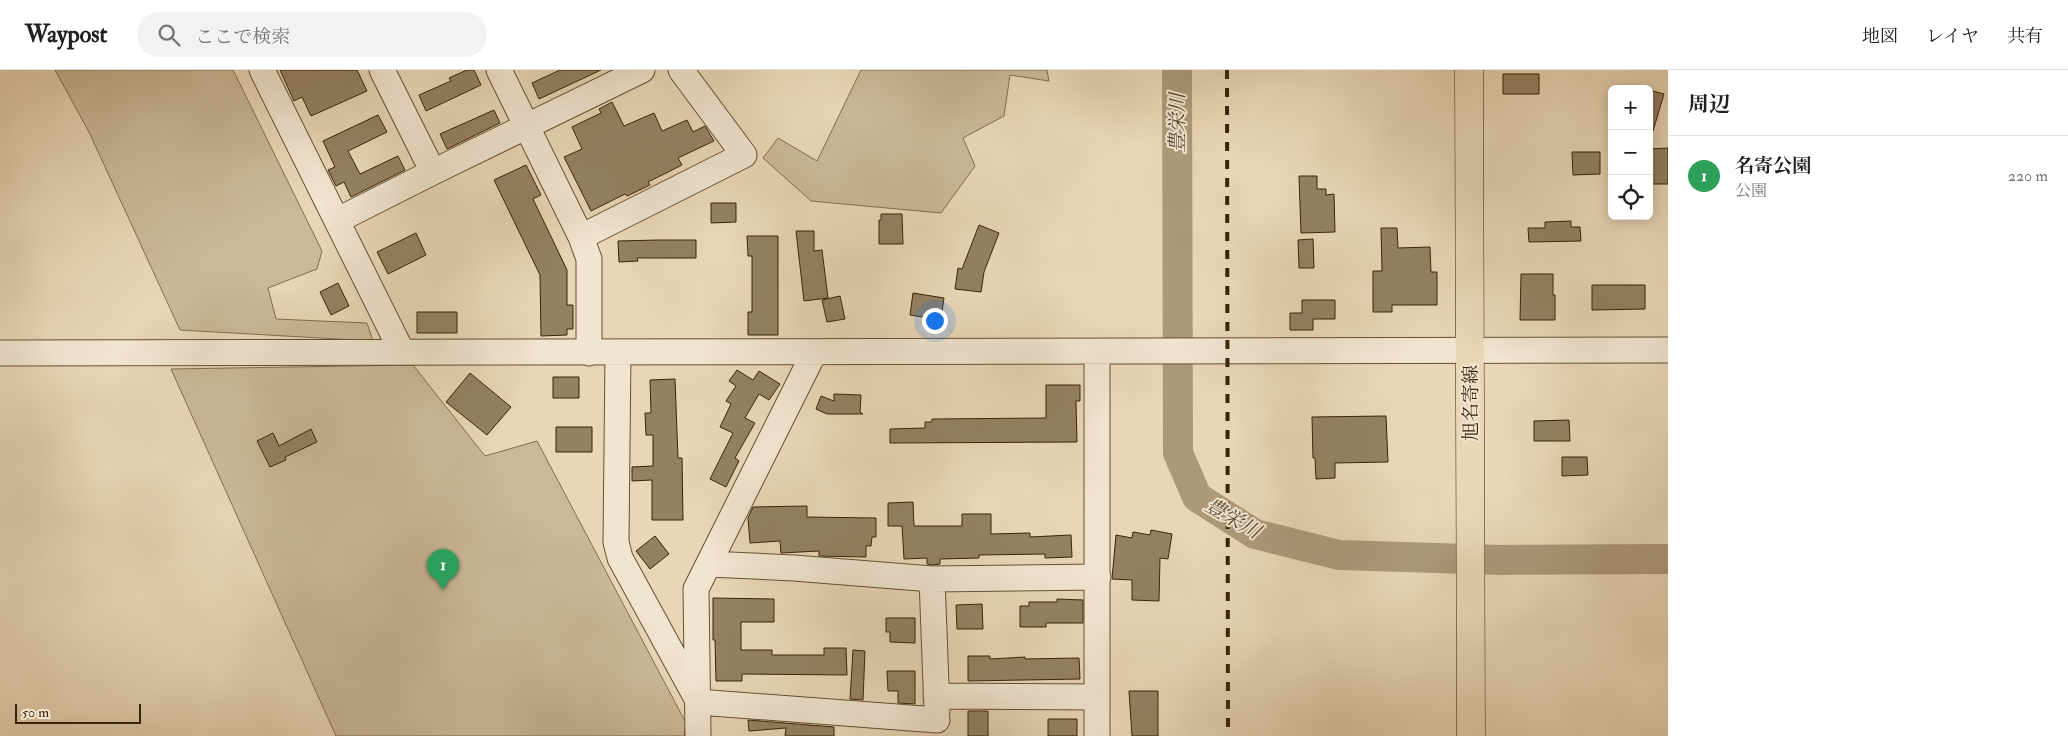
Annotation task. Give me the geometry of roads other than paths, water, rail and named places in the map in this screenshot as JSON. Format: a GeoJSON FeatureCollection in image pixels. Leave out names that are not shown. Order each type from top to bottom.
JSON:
{"type":"FeatureCollection","features":[{"type":"Feature","properties":{"kind":"main road","name":"旭名寄線"},"geometry":{"type":"LineString","coordinates":[[1469,70],[1470,736]]}},
{"type":"Feature","properties":{"kind":"street"},"geometry":{"type":"LineString","coordinates":[[262,70],[402,352]]}},
{"type":"Feature","properties":{"kind":"street"},"geometry":{"type":"LineString","coordinates":[[382,70],[433,172]]}},
{"type":"Feature","properties":{"kind":"street"},"geometry":{"type":"LineString","coordinates":[[499,70],[581,237],[589,259],[589,353]]}},
{"type":"Feature","properties":{"kind":"street"},"geometry":{"type":"LineString","coordinates":[[338,220],[642,70]]}},
{"type":"Feature","properties":{"kind":"street"},"geometry":{"type":"LineString","coordinates":[[581,237],[744,155],[681,70]]}},
{"type":"Feature","properties":{"kind":"street"},"geometry":{"type":"LineString","coordinates":[[0,353],[1668,350]]}},
{"type":"Feature","properties":{"kind":"street"},"geometry":{"type":"LineString","coordinates":[[1097,352],[1097,736]]}},
{"type":"Feature","properties":{"kind":"street"},"geometry":{"type":"LineString","coordinates":[[618,353],[616,542],[620,558],[698,702]]}},
{"type":"Feature","properties":{"kind":"street"},"geometry":{"type":"LineString","coordinates":[[698,736],[696,589],[814,353]]}},
{"type":"Feature","properties":{"kind":"street"},"geometry":{"type":"LineString","coordinates":[[709,564],[932,579],[1098,577]]}},
{"type":"Feature","properties":{"kind":"street"},"geometry":{"type":"LineString","coordinates":[[932,579],[937,717]]}},
{"type":"Feature","properties":{"kind":"street"},"geometry":{"type":"LineString","coordinates":[[698,702],[937,717],[1096,697]]}},
{"type":"Feature","properties":{"kind":"waterway","name":"豊栄川"},"geometry":{"type":"LineString","coordinates":[[1177,70],[1178,453],[1197,497],[1255,534],[1339,555],[1501,560],[1668,559]]}},
{"type":"Feature","properties":{"kind":"railway"},"geometry":{"type":"LineString","coordinates":[[1227,70],[1228,736]]}},
{"type":"Feature","properties":{"kind":"place","name":"名寄公園"},"geometry":{"type":"Point","coordinates":[443,590]}}]}
